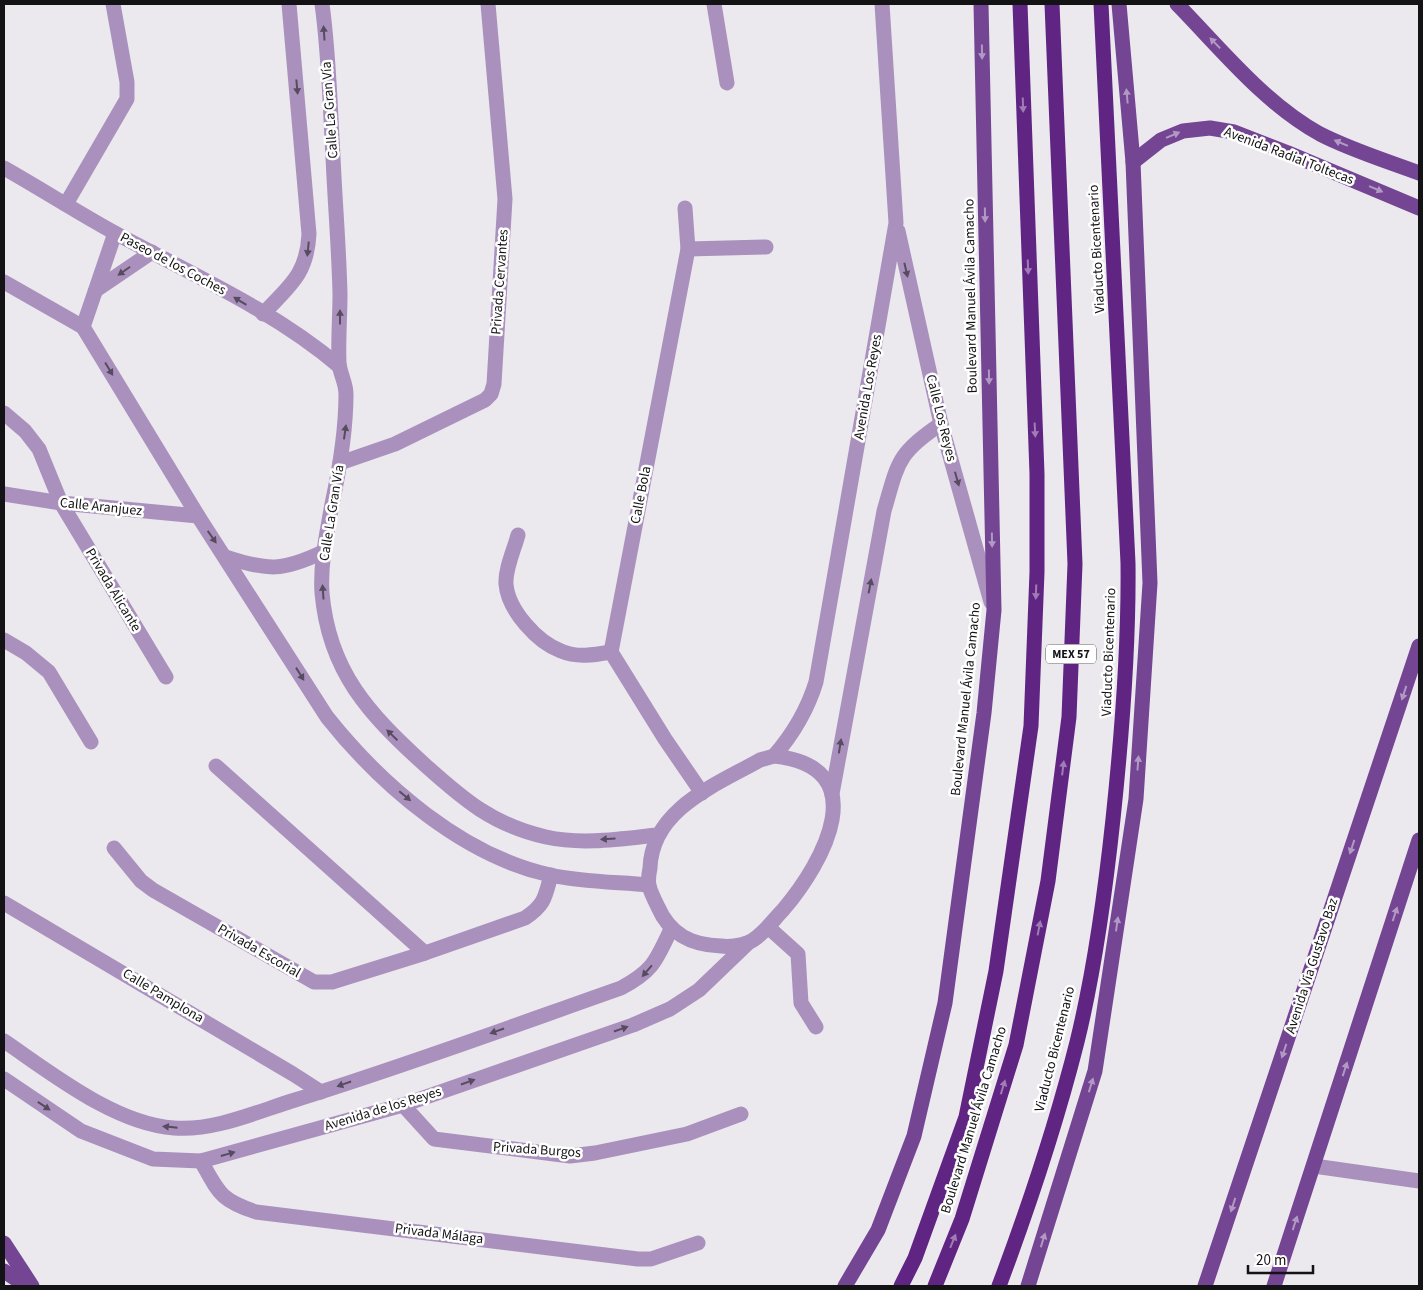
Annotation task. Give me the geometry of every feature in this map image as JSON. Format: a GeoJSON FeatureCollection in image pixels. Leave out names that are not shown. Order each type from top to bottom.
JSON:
{"type":"FeatureCollection","features":[{"type":"Feature","properties":{"kind":"highway","name":"Boulevard Manuel Ávila Camacho"},"geometry":{"type":"LineString","coordinates":[[901,1286],[915,1258],[966,1117],[996,971],[1031,726],[1037,572],[1037,474],[1020,4]]}},
{"type":"Feature","properties":{"kind":"highway","name":"Boulevard Manuel Ávila Camacho"},"geometry":{"type":"LineString","coordinates":[[935,1286],[962,1219],[1016,1045],[1048,881],[1069,717],[1075,564],[1052,4]]}},
{"type":"Feature","properties":{"kind":"highway","name":"Viaducto Bicentenario"},"geometry":{"type":"LineString","coordinates":[[999,1286],[1027,1209],[1077,1042],[1100,924],[1121,749],[1128,630],[1128,563],[1101,4]]}},
{"type":"Feature","properties":{"kind":"main road","name":"Boulevard Manuel Ávila Camacho"},"geometry":{"type":"LineString","coordinates":[[845,1286],[878,1230],[914,1136],[945,1003],[984,713],[994,610],[981,4]]}},
{"type":"Feature","properties":{"kind":"main road"},"geometry":{"type":"LineString","coordinates":[[1028,1286],[1095,1071],[1136,799],[1150,583],[1133,162],[1119,4]]}},
{"type":"Feature","properties":{"kind":"main road"},"geometry":{"type":"LineString","coordinates":[[1177,4],[1247,76],[1287,112],[1320,134],[1419,173]]}},
{"type":"Feature","properties":{"kind":"main road","name":"Avenida Radial Toltecas"},"geometry":{"type":"LineString","coordinates":[[1133,162],[1161,140],[1183,131],[1210,128],[1234,132],[1288,152],[1419,208]]}},
{"type":"Feature","properties":{"kind":"main road","name":"Avenida Via Gustavo Baz"},"geometry":{"type":"LineString","coordinates":[[1205,1286],[1419,646]]}},
{"type":"Feature","properties":{"kind":"main road"},"geometry":{"type":"LineString","coordinates":[[1274,1286],[1419,840]]}},
{"type":"Feature","properties":{"kind":"main road"},"geometry":{"type":"LineString","coordinates":[[4,1243],[32,1286]]}},
{"type":"Feature","properties":{"kind":"main road"},"geometry":{"type":"LineString","coordinates":[[4,1271],[26,1286]]}},
{"type":"Feature","properties":{"kind":"street"},"geometry":{"type":"LineString","coordinates":[[66,204],[127,98],[127,82],[113,4]]}},
{"type":"Feature","properties":{"kind":"street"},"geometry":{"type":"LineString","coordinates":[[262,314],[302,271],[308,254],[307,214],[289,4]]}},
{"type":"Feature","properties":{"kind":"street","name":"Calle La Gran Vía"},"geometry":{"type":"LineString","coordinates":[[322,4],[331,114],[340,292],[339,366],[346,389],[346,424],[323,552],[322,591],[327,626],[336,657],[369,712],[391,735],[456,792],[485,814],[518,829],[548,837],[583,841],[657,835]]}},
{"type":"Feature","properties":{"kind":"street","name":"Privada Cervantes"},"geometry":{"type":"LineString","coordinates":[[340,463],[395,444],[485,400],[491,394],[494,384],[506,199],[488,4]]}},
{"type":"Feature","properties":{"kind":"street"},"geometry":{"type":"LineString","coordinates":[[714,4],[727,83]]}},
{"type":"Feature","properties":{"kind":"street","name":"Avenida Los Reyes"},"geometry":{"type":"LineString","coordinates":[[774,756],[794,733],[808,707],[816,682],[896,223],[882,4]]}},
{"type":"Feature","properties":{"kind":"street","name":"Paseo de los Coches"},"geometry":{"type":"LineString","coordinates":[[4,168],[116,233],[198,275],[311,342],[339,366]]}},
{"type":"Feature","properties":{"kind":"street","name":"Calle Bola"},"geometry":{"type":"LineString","coordinates":[[611,652],[688,249],[685,208]]}},
{"type":"Feature","properties":{"kind":"street","name":"Calle Los Reyes"},"geometry":{"type":"LineString","coordinates":[[896,223],[941,424],[994,610]]}},
{"type":"Feature","properties":{"kind":"street"},"geometry":{"type":"LineString","coordinates":[[83,327],[116,233]]}},
{"type":"Feature","properties":{"kind":"street"},"geometry":{"type":"LineString","coordinates":[[688,249],[766,247]]}},
{"type":"Feature","properties":{"kind":"street"},"geometry":{"type":"LineString","coordinates":[[96,290],[152,252]]}},
{"type":"Feature","properties":{"kind":"street"},"geometry":{"type":"LineString","coordinates":[[4,282],[83,327],[198,516],[327,717],[351,747],[420,809],[466,842],[514,864],[551,875],[649,885]]}},
{"type":"Feature","properties":{"kind":"street","name":"Privada Alicante"},"geometry":{"type":"LineString","coordinates":[[4,413],[25,432],[39,449],[61,503],[166,677]]}},
{"type":"Feature","properties":{"kind":"street"},"geometry":{"type":"LineString","coordinates":[[832,794],[884,511],[903,454],[916,440],[941,424]]}},
{"type":"Feature","properties":{"kind":"street","name":"Calle Aranjuez"},"geometry":{"type":"LineString","coordinates":[[4,494],[61,503],[198,516]]}},
{"type":"Feature","properties":{"kind":"street"},"geometry":{"type":"LineString","coordinates":[[518,535],[507,574],[506,585],[520,616],[548,644],[561,651],[585,655],[611,652],[665,739],[702,792]]}},
{"type":"Feature","properties":{"kind":"street"},"geometry":{"type":"LineString","coordinates":[[226,557],[255,566],[276,568],[299,563],[323,552]]}},
{"type":"Feature","properties":{"kind":"street"},"geometry":{"type":"LineString","coordinates":[[4,640],[26,653],[49,672],[91,742]]}},
{"type":"Feature","properties":{"kind":"street"},"geometry":{"type":"LineString","coordinates":[[748,943],[725,947],[702,945],[671,929],[649,885],[650,861],[657,835],[678,809],[702,792],[760,760],[774,756],[794,758],[813,767],[824,779],[832,794]]}},
{"type":"Feature","properties":{"kind":"street"},"geometry":{"type":"LineString","coordinates":[[216,766],[425,953]]}},
{"type":"Feature","properties":{"kind":"street","name":"Avenida de los Reyes"},"geometry":{"type":"LineString","coordinates":[[4,1079],[81,1130],[153,1159],[201,1161],[403,1105],[633,1025],[670,1009],[699,990],[748,943],[768,927],[794,896],[821,852],[834,816],[832,794]]}},
{"type":"Feature","properties":{"kind":"street","name":"Privada Escorial"},"geometry":{"type":"LineString","coordinates":[[114,848],[141,881],[153,890],[314,982],[332,982],[425,953],[525,918],[545,900],[551,875]]}},
{"type":"Feature","properties":{"kind":"street","name":"Calle Pamplona"},"geometry":{"type":"LineString","coordinates":[[4,903],[293,1074],[320,1092]]}},
{"type":"Feature","properties":{"kind":"street"},"geometry":{"type":"LineString","coordinates":[[768,927],[798,954],[799,997],[816,1027]]}},
{"type":"Feature","properties":{"kind":"street"},"geometry":{"type":"LineString","coordinates":[[4,1041],[85,1096],[144,1123],[174,1128],[209,1126],[320,1092],[622,988],[642,977],[657,959],[671,929]]}},
{"type":"Feature","properties":{"kind":"street","name":"Privada Burgos"},"geometry":{"type":"LineString","coordinates":[[403,1105],[434,1139],[570,1156],[595,1153],[687,1134],[741,1114]]}},
{"type":"Feature","properties":{"kind":"street","name":"Privada Málaga"},"geometry":{"type":"LineString","coordinates":[[201,1161],[219,1194],[234,1205],[256,1212],[638,1259],[651,1259],[698,1243]]}},
{"type":"Feature","properties":{"kind":"street"},"geometry":{"type":"LineString","coordinates":[[1314,1166],[1419,1181]]}}]}
